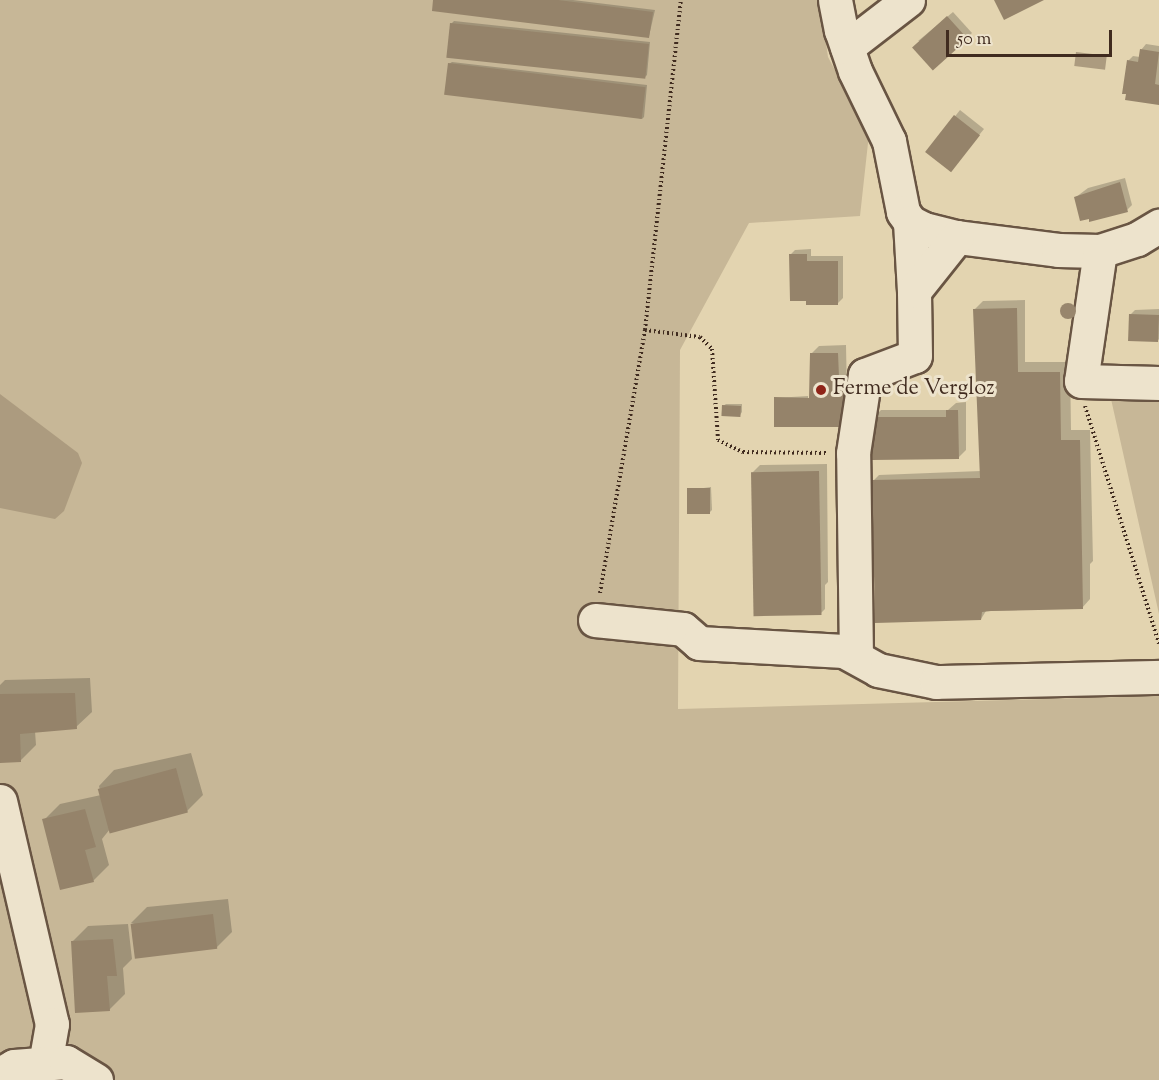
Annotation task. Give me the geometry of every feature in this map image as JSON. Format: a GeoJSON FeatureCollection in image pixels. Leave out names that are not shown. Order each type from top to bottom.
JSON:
{"type":"FeatureCollection","features":[{"type":"Feature","properties":{"kind":"street"},"geometry":{"type":"LineString","coordinates":[[835,0],[855,71],[889,141],[903,212],[910,222],[924,229],[957,237],[1058,250],[1100,251],[1137,239],[1159,226]]}},
{"type":"Feature","properties":{"kind":"street"},"geometry":{"type":"LineString","coordinates":[[847,47],[908,0]]}},
{"type":"Feature","properties":{"kind":"street"},"geometry":{"type":"LineString","coordinates":[[856,657],[853,453],[866,375],[915,356],[910,222]]}},
{"type":"Feature","properties":{"kind":"street"},"geometry":{"type":"LineString","coordinates":[[914,291],[957,237]]}},
{"type":"Feature","properties":{"kind":"street"},"geometry":{"type":"LineString","coordinates":[[1100,251],[1081,381],[1159,383]]}},
{"type":"Feature","properties":{"kind":"street"},"geometry":{"type":"LineString","coordinates":[[596,620],[683,629],[699,643],[844,651],[878,670],[936,682],[1159,676]]}},
{"type":"Feature","properties":{"kind":"street"},"geometry":{"type":"LineString","coordinates":[[0,801],[52,1024],[45,1064]]}},
{"type":"Feature","properties":{"kind":"street"},"geometry":{"type":"LineString","coordinates":[[0,1074],[14,1066],[66,1062],[96,1080]]}},
{"type":"Feature","properties":{"kind":"path"},"geometry":{"type":"LineString","coordinates":[[596,620],[645,330],[681,0]]}},
{"type":"Feature","properties":{"kind":"path"},"geometry":{"type":"LineString","coordinates":[[645,330],[700,337],[712,349],[718,440],[728,446],[743,452],[853,453]]}},
{"type":"Feature","properties":{"kind":"path"},"geometry":{"type":"LineString","coordinates":[[1081,381],[1088,420],[1159,644]]}},
{"type":"Feature","properties":{"kind":"shaded area"},"geometry":{"type":"Polygon","coordinates":[[[0,0],[820,0],[828,57],[869,134],[860,216],[749,223],[680,350],[678,709],[1159,696],[1159,1080],[103,1080],[102,1075],[0,1080],[0,0]]]}},
{"type":"Feature","properties":{"kind":"shaded area"},"geometry":{"type":"Polygon","coordinates":[[[1076,52],[1107,56],[1105,70],[1074,66],[1076,52]]]}},
{"type":"Feature","properties":{"kind":"shaded area"},"geometry":{"type":"Polygon","coordinates":[[[0,394],[78,453],[82,463],[64,511],[55,519],[0,508],[0,394]]]}},
{"type":"Feature","properties":{"kind":"shaded area"},"geometry":{"type":"Polygon","coordinates":[[[1111,399],[1159,400],[1159,614],[1111,399]]]}},
{"type":"Feature","properties":{"kind":"building"},"geometry":{"type":"Polygon","coordinates":[[[433,0],[558,0],[653,12],[649,38],[432,11],[433,0]]]}},
{"type":"Feature","properties":{"kind":"building"},"geometry":{"type":"Polygon","coordinates":[[[994,0],[1044,0],[1004,20],[994,0]]]}},
{"type":"Feature","properties":{"kind":"building"},"geometry":{"type":"Polygon","coordinates":[[[947,16],[968,39],[933,70],[912,47],[947,16]]]}},
{"type":"Feature","properties":{"kind":"building"},"geometry":{"type":"Polygon","coordinates":[[[450,23],[649,44],[645,79],[446,58],[450,23]]]}},
{"type":"Feature","properties":{"kind":"building"},"geometry":{"type":"Polygon","coordinates":[[[1140,49],[1159,52],[1155,84],[1159,85],[1159,105],[1125,100],[1126,94],[1122,94],[1127,60],[1138,62],[1140,49]]]}},
{"type":"Feature","properties":{"kind":"building"},"geometry":{"type":"Polygon","coordinates":[[[448,63],[646,87],[642,119],[444,95],[448,63]]]}},
{"type":"Feature","properties":{"kind":"building"},"geometry":{"type":"Polygon","coordinates":[[[954,115],[980,135],[951,172],[925,152],[954,115]]]}},
{"type":"Feature","properties":{"kind":"building"},"geometry":{"type":"Polygon","coordinates":[[[1120,182],[1128,212],[1089,222],[1089,219],[1080,221],[1074,197],[1120,182]]]}},
{"type":"Feature","properties":{"kind":"building"},"geometry":{"type":"Polygon","coordinates":[[[789,254],[807,254],[807,261],[838,261],[838,305],[806,305],[806,301],[790,301],[789,254]]]}},
{"type":"Feature","properties":{"kind":"building"},"geometry":{"type":"Polygon","coordinates":[[[1017,308],[1018,372],[1060,372],[1061,440],[1080,440],[1083,609],[991,611],[982,612],[981,620],[875,623],[872,480],[980,478],[973,309],[1017,308]]]}},
{"type":"Feature","properties":{"kind":"building"},"geometry":{"type":"Polygon","coordinates":[[[1129,314],[1159,315],[1158,342],[1128,341],[1129,314]]]}},
{"type":"Feature","properties":{"kind":"building"},"geometry":{"type":"Polygon","coordinates":[[[810,353],[838,353],[839,377],[842,376],[845,401],[844,427],[774,427],[774,397],[809,398],[810,353]]]}},
{"type":"Feature","properties":{"kind":"building"},"geometry":{"type":"Polygon","coordinates":[[[722,405],[741,406],[740,417],[721,416],[722,405]]]}},
{"type":"Feature","properties":{"kind":"building"},"geometry":{"type":"Polygon","coordinates":[[[946,410],[958,410],[959,459],[872,460],[872,417],[946,417],[946,410]]]}},
{"type":"Feature","properties":{"kind":"building"},"geometry":{"type":"Polygon","coordinates":[[[819,471],[822,615],[754,616],[751,472],[819,471]]]}},
{"type":"Feature","properties":{"kind":"building"},"geometry":{"type":"Polygon","coordinates":[[[687,488],[710,488],[710,514],[687,514],[687,488]]]}},
{"type":"Feature","properties":{"kind":"building"},"geometry":{"type":"Polygon","coordinates":[[[75,693],[77,729],[20,734],[21,762],[0,763],[0,694],[75,693]]]}},
{"type":"Feature","properties":{"kind":"building"},"geometry":{"type":"Polygon","coordinates":[[[176,768],[188,812],[110,833],[98,789],[176,768]]]}},
{"type":"Feature","properties":{"kind":"building"},"geometry":{"type":"Polygon","coordinates":[[[85,809],[96,847],[85,850],[94,882],[60,890],[42,819],[85,809]]]}},
{"type":"Feature","properties":{"kind":"building"},"geometry":{"type":"Polygon","coordinates":[[[213,914],[217,949],[135,959],[131,924],[213,914]]]}},
{"type":"Feature","properties":{"kind":"building"},"geometry":{"type":"Polygon","coordinates":[[[113,939],[117,976],[107,976],[110,1011],[75,1013],[71,941],[113,939]]]}},
{"type":"Feature","properties":{"kind":"place","name":"Ferme de Vergloz"},"geometry":{"type":"Point","coordinates":[821,390]}}]}
